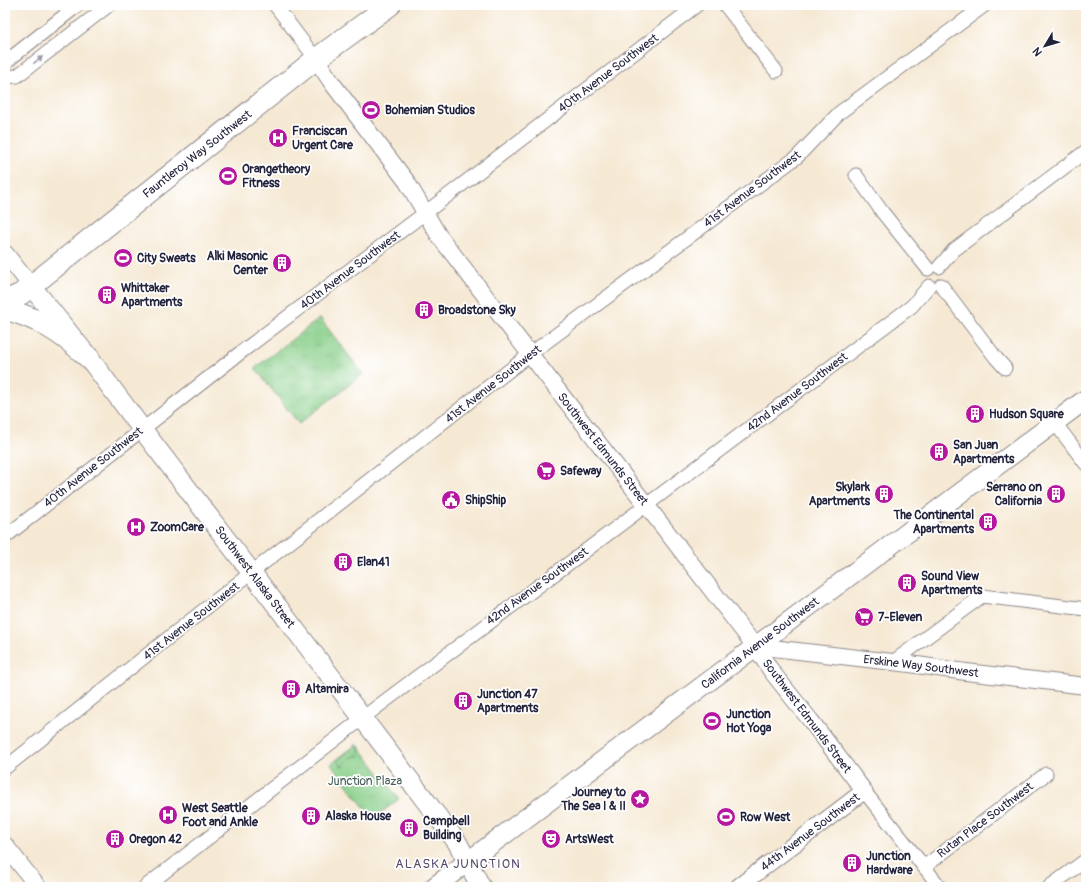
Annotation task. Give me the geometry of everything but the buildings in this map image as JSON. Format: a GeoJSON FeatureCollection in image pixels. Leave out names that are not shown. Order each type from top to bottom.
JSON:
{"type":"FeatureCollection","features":[{"type":"Feature","properties":{"kind":"main road","name":"Fauntleroy Way Southwest"},"geometry":{"type":"LineString","coordinates":[[5,301],[21,294],[316,59],[390,5]]}},
{"type":"Feature","properties":{"kind":"main road","name":"Southwest Alaska Street"},"geometry":{"type":"LineString","coordinates":[[31,286],[89,358],[457,842],[481,887]]}},
{"type":"Feature","properties":{"kind":"main road"},"geometry":{"type":"LineString","coordinates":[[5,309],[38,320],[55,331],[89,358]]}},
{"type":"Feature","properties":{"kind":"main road","name":"California Avenue Southwest"},"geometry":{"type":"LineString","coordinates":[[434,887],[1086,399]]}},
{"type":"Feature","properties":{"kind":"street"},"geometry":{"type":"LineString","coordinates":[[5,65],[7,61],[78,5]]}},
{"type":"Feature","properties":{"kind":"street"},"geometry":{"type":"LineString","coordinates":[[5,77],[17,76],[109,5]]}},
{"type":"Feature","properties":{"kind":"street","name":"Southwest Edmunds Street"},"geometry":{"type":"LineString","coordinates":[[275,5],[407,182],[439,236],[755,646],[772,672],[940,887]]}},
{"type":"Feature","properties":{"kind":"street","name":"40th Avenue Southwest"},"geometry":{"type":"LineString","coordinates":[[5,537],[246,348],[697,5]]}},
{"type":"Feature","properties":{"kind":"street"},"geometry":{"type":"LineString","coordinates":[[725,5],[776,71]]}},
{"type":"Feature","properties":{"kind":"street","name":"41st Avenue Southwest"},"geometry":{"type":"LineString","coordinates":[[5,768],[530,354],[797,157],[839,113],[985,5]]}},
{"type":"Feature","properties":{"kind":"street"},"geometry":{"type":"LineString","coordinates":[[1005,368],[935,286],[925,282],[924,275],[954,250],[1086,151]]}},
{"type":"Feature","properties":{"kind":"street"},"geometry":{"type":"LineString","coordinates":[[856,175],[884,213],[933,268],[943,271],[945,277],[943,283],[935,286]]}},
{"type":"Feature","properties":{"kind":"street","name":"Southwest Alaska Street"},"geometry":{"type":"LineString","coordinates":[[5,253],[31,286]]}},
{"type":"Feature","properties":{"kind":"street","name":"42nd Avenue Southwest"},"geometry":{"type":"LineString","coordinates":[[145,887],[471,635],[912,306],[935,286]]}},
{"type":"Feature","properties":{"kind":"street"},"geometry":{"type":"LineString","coordinates":[[1054,422],[1086,464]]}},
{"type":"Feature","properties":{"kind":"street"},"geometry":{"type":"LineString","coordinates":[[893,662],[982,596],[1086,609]]}},
{"type":"Feature","properties":{"kind":"street","name":"Erskine Way Southwest"},"geometry":{"type":"LineString","coordinates":[[755,646],[1086,686]]}},
{"type":"Feature","properties":{"kind":"street","name":"Rutan Place Southwest"},"geometry":{"type":"LineString","coordinates":[[924,867],[1046,774]]}},
{"type":"Feature","properties":{"kind":"street","name":"44th Avenue Southwest"},"geometry":{"type":"LineString","coordinates":[[738,887],[864,791]]}},
{"type":"Feature","properties":{"kind":"street"},"geometry":{"type":"LineString","coordinates":[[5,845],[38,887]]}},
{"type":"Feature","properties":{"kind":"street"},"geometry":{"type":"LineString","coordinates":[[1049,887],[1086,860]]}},
{"type":"Feature","properties":{"kind":"green space"},"geometry":{"type":"Polygon","coordinates":[[[320,318],[363,374],[299,424],[255,368],[320,318]]]}},
{"type":"Feature","properties":{"kind":"green space","name":"Junction Plaza"},"geometry":{"type":"Polygon","coordinates":[[[357,744],[399,799],[373,819],[331,764],[357,744]]]}},
{"type":"Feature","properties":{"kind":"green space"},"geometry":{"type":"Polygon","coordinates":[[[355,746],[360,747],[359,756],[349,759],[343,767],[337,760],[355,746]]]}},
{"type":"Feature","properties":{"kind":"place","name":"Bohemian Studios"},"geometry":{"type":"Point","coordinates":[371,110]}},
{"type":"Feature","properties":{"kind":"place","name":"Franciscan Urgent Care"},"geometry":{"type":"Point","coordinates":[278,138]}},
{"type":"Feature","properties":{"kind":"place","name":"Orangetheory Fitness"},"geometry":{"type":"Point","coordinates":[228,176]}},
{"type":"Feature","properties":{"kind":"place","name":"City Sweats"},"geometry":{"type":"Point","coordinates":[123,258]}},
{"type":"Feature","properties":{"kind":"place","name":"Alki Masonic Center"},"geometry":{"type":"Point","coordinates":[282,263]}},
{"type":"Feature","properties":{"kind":"place","name":"Whittaker Apartments"},"geometry":{"type":"Point","coordinates":[107,295]}},
{"type":"Feature","properties":{"kind":"place","name":"Broadstone Sky"},"geometry":{"type":"Point","coordinates":[424,310]}},
{"type":"Feature","properties":{"kind":"place","name":"Hudson Square"},"geometry":{"type":"Point","coordinates":[975,414]}},
{"type":"Feature","properties":{"kind":"place","name":"San Juan Apartments"},"geometry":{"type":"Point","coordinates":[939,452]}},
{"type":"Feature","properties":{"kind":"place","name":"Safeway"},"geometry":{"type":"Point","coordinates":[546,471]}},
{"type":"Feature","properties":{"kind":"place","name":"Skylark Apartments"},"geometry":{"type":"Point","coordinates":[884,494]}},
{"type":"Feature","properties":{"kind":"place","name":"Serrano on California"},"geometry":{"type":"Point","coordinates":[1056,494]}},
{"type":"Feature","properties":{"kind":"place","name":"ShipShip"},"geometry":{"type":"Point","coordinates":[451,500]}},
{"type":"Feature","properties":{"kind":"place","name":"The Continental Apartments"},"geometry":{"type":"Point","coordinates":[988,522]}},
{"type":"Feature","properties":{"kind":"place","name":"ZoomCare"},"geometry":{"type":"Point","coordinates":[136,527]}},
{"type":"Feature","properties":{"kind":"place","name":"Elan41"},"geometry":{"type":"Point","coordinates":[343,562]}},
{"type":"Feature","properties":{"kind":"place","name":"Sound View Apartments"},"geometry":{"type":"Point","coordinates":[907,583]}},
{"type":"Feature","properties":{"kind":"place","name":"7-Eleven"},"geometry":{"type":"Point","coordinates":[864,617]}},
{"type":"Feature","properties":{"kind":"place","name":"Altamira"},"geometry":{"type":"Point","coordinates":[291,689]}},
{"type":"Feature","properties":{"kind":"place","name":"Junction 47 Apartments"},"geometry":{"type":"Point","coordinates":[463,701]}},
{"type":"Feature","properties":{"kind":"place","name":"Junction Hot Yoga"},"geometry":{"type":"Point","coordinates":[712,721]}},
{"type":"Feature","properties":{"kind":"place","name":"Journey to The Sea I & II"},"geometry":{"type":"Point","coordinates":[640,799]}},
{"type":"Feature","properties":{"kind":"place","name":"West Seattle Foot and Ankle"},"geometry":{"type":"Point","coordinates":[168,815]}},
{"type":"Feature","properties":{"kind":"place","name":"Alaska House"},"geometry":{"type":"Point","coordinates":[311,816]}},
{"type":"Feature","properties":{"kind":"place","name":"Row West"},"geometry":{"type":"Point","coordinates":[726,817]}},
{"type":"Feature","properties":{"kind":"place","name":"Campbell Building"},"geometry":{"type":"Point","coordinates":[409,828]}},
{"type":"Feature","properties":{"kind":"place","name":"Oregon 42"},"geometry":{"type":"Point","coordinates":[115,839]}},
{"type":"Feature","properties":{"kind":"place","name":"ArtsWest"},"geometry":{"type":"Point","coordinates":[551,839]}},
{"type":"Feature","properties":{"kind":"place","name":"Junction Hardware"},"geometry":{"type":"Point","coordinates":[852,863]}},
{"type":"Feature","properties":{"kind":"district","name":"ALASKA JUNCTION"},"geometry":{"type":"Point","coordinates":[458,863]}}]}
